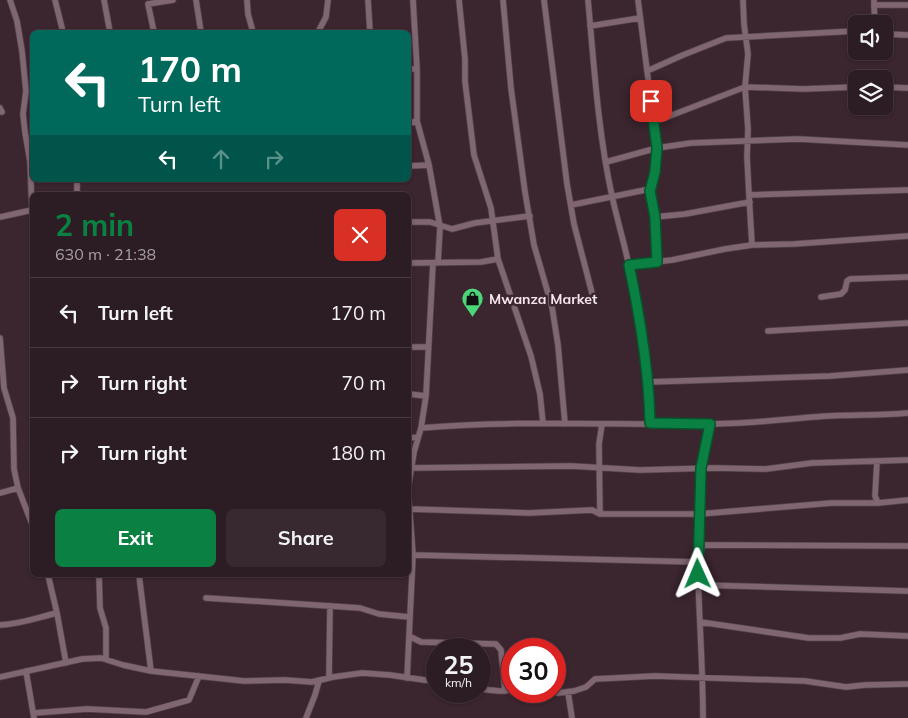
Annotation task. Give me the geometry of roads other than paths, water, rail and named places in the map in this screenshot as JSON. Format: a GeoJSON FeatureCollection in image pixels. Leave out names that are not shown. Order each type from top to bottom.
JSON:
{"type":"FeatureCollection","features":[{"type":"Feature","properties":{"kind":"street"},"geometry":{"type":"LineString","coordinates":[[10,0],[17,21],[22,51],[26,91],[23,114],[30,161]]}},
{"type":"Feature","properties":{"kind":"street"},"geometry":{"type":"LineString","coordinates":[[55,0],[62,30]]}},
{"type":"Feature","properties":{"kind":"street"},"geometry":{"type":"LineString","coordinates":[[104,0],[110,30]]}},
{"type":"Feature","properties":{"kind":"street"},"geometry":{"type":"LineString","coordinates":[[154,30],[147,2],[173,0]]}},
{"type":"Feature","properties":{"kind":"street"},"geometry":{"type":"LineString","coordinates":[[196,0],[202,30]]}},
{"type":"Feature","properties":{"kind":"street"},"geometry":{"type":"LineString","coordinates":[[247,0],[248,14],[252,30]]}},
{"type":"Feature","properties":{"kind":"street"},"geometry":{"type":"LineString","coordinates":[[319,30],[326,17],[328,0]]}},
{"type":"Feature","properties":{"kind":"street"},"geometry":{"type":"LineString","coordinates":[[368,0],[370,30]]}},
{"type":"Feature","properties":{"kind":"street"},"geometry":{"type":"LineString","coordinates":[[411,464],[426,396],[428,347],[440,227],[429,166],[417,121],[417,69],[413,0]]}},
{"type":"Feature","properties":{"kind":"street"},"geometry":{"type":"LineString","coordinates":[[459,0],[465,59],[465,81],[474,155],[491,208],[498,259],[531,356],[544,422]]}},
{"type":"Feature","properties":{"kind":"street"},"geometry":{"type":"LineString","coordinates":[[503,0],[511,88],[525,192],[534,245],[552,307],[558,345],[565,424]]}},
{"type":"Feature","properties":{"kind":"street"},"geometry":{"type":"LineString","coordinates":[[544,0],[566,184],[593,297]]}},
{"type":"Feature","properties":{"kind":"street"},"geometry":{"type":"LineString","coordinates":[[588,0],[606,162],[612,196],[629,265],[644,349],[650,423]]}},
{"type":"Feature","properties":{"kind":"street"},"geometry":{"type":"LineString","coordinates":[[638,0],[657,148],[655,172],[650,191],[655,217],[657,262]]}},
{"type":"Feature","properties":{"kind":"street"},"geometry":{"type":"LineString","coordinates":[[743,0],[748,54],[745,87],[752,245]]}},
{"type":"Feature","properties":{"kind":"street"},"geometry":{"type":"LineString","coordinates":[[874,3],[908,5]]}},
{"type":"Feature","properties":{"kind":"street"},"geometry":{"type":"LineString","coordinates":[[590,26],[640,18]]}},
{"type":"Feature","properties":{"kind":"street"},"geometry":{"type":"LineString","coordinates":[[647,71],[719,40],[746,36],[848,31]]}},
{"type":"Feature","properties":{"kind":"street"},"geometry":{"type":"LineString","coordinates":[[893,34],[908,35]]}},
{"type":"Feature","properties":{"kind":"street"},"geometry":{"type":"LineString","coordinates":[[411,69],[417,69]]}},
{"type":"Feature","properties":{"kind":"street"},"geometry":{"type":"LineString","coordinates":[[654,122],[745,87],[803,89],[848,87]]}},
{"type":"Feature","properties":{"kind":"street"},"geometry":{"type":"LineString","coordinates":[[893,88],[908,88]]}},
{"type":"Feature","properties":{"kind":"street"},"geometry":{"type":"LineString","coordinates":[[411,122],[417,121]]}},
{"type":"Feature","properties":{"kind":"street"},"geometry":{"type":"LineString","coordinates":[[606,162],[657,148],[691,143],[798,139],[908,145]]}},
{"type":"Feature","properties":{"kind":"street"},"geometry":{"type":"LineString","coordinates":[[411,166],[429,166]]}},
{"type":"Feature","properties":{"kind":"street"},"geometry":{"type":"LineString","coordinates":[[655,217],[685,214],[750,199],[908,190]]}},
{"type":"Feature","properties":{"kind":"street"},"geometry":{"type":"LineString","coordinates":[[571,205],[612,196],[650,191]]}},
{"type":"Feature","properties":{"kind":"street"},"geometry":{"type":"LineString","coordinates":[[0,217],[30,210]]}},
{"type":"Feature","properties":{"kind":"street"},"geometry":{"type":"LineString","coordinates":[[411,222],[430,222],[440,227],[452,229],[530,216]]}},
{"type":"Feature","properties":{"kind":"street"},"geometry":{"type":"LineString","coordinates":[[629,265],[672,260],[752,245],[908,236]]}},
{"type":"Feature","properties":{"kind":"street"},"geometry":{"type":"LineString","coordinates":[[411,263],[480,262],[498,259]]}},
{"type":"Feature","properties":{"kind":"street"},"geometry":{"type":"LineString","coordinates":[[821,297],[841,294],[845,290],[847,280],[850,279],[908,277]]}},
{"type":"Feature","properties":{"kind":"street"},"geometry":{"type":"LineString","coordinates":[[768,331],[908,323]]}},
{"type":"Feature","properties":{"kind":"street"},"geometry":{"type":"LineString","coordinates":[[0,338],[4,388],[13,418],[14,469],[18,488],[30,519]]}},
{"type":"Feature","properties":{"kind":"street"},"geometry":{"type":"LineString","coordinates":[[411,347],[428,347]]}},
{"type":"Feature","properties":{"kind":"street"},"geometry":{"type":"LineString","coordinates":[[648,382],[696,382],[783,376],[830,376],[908,370]]}},
{"type":"Feature","properties":{"kind":"street"},"geometry":{"type":"LineString","coordinates":[[411,394],[426,396]]}},
{"type":"Feature","properties":{"kind":"street"},"geometry":{"type":"LineString","coordinates":[[420,428],[468,424],[544,422],[565,424],[750,423],[815,416],[876,416],[908,413]]}},
{"type":"Feature","properties":{"kind":"street"},"geometry":{"type":"LineString","coordinates":[[600,514],[599,444],[602,424]]}},
{"type":"Feature","properties":{"kind":"street"},"geometry":{"type":"LineString","coordinates":[[703,718],[697,562],[701,468],[710,424]]}},
{"type":"Feature","properties":{"kind":"street"},"geometry":{"type":"LineString","coordinates":[[411,437],[417,438]]}},
{"type":"Feature","properties":{"kind":"street"},"geometry":{"type":"LineString","coordinates":[[411,468],[552,466],[640,470],[701,468],[766,469],[812,463],[908,460]]}},
{"type":"Feature","properties":{"kind":"street"},"geometry":{"type":"LineString","coordinates":[[877,461],[875,496],[878,503]]}},
{"type":"Feature","properties":{"kind":"street"},"geometry":{"type":"LineString","coordinates":[[0,492],[18,488]]}},
{"type":"Feature","properties":{"kind":"street"},"geometry":{"type":"LineString","coordinates":[[411,509],[528,513],[592,510],[600,514],[699,514],[832,503],[878,503],[908,500]]}},
{"type":"Feature","properties":{"kind":"street"},"geometry":{"type":"LineString","coordinates":[[407,678],[413,555],[411,532]]}},
{"type":"Feature","properties":{"kind":"street"},"geometry":{"type":"LineString","coordinates":[[697,562],[703,545],[908,546]]}},
{"type":"Feature","properties":{"kind":"street"},"geometry":{"type":"LineString","coordinates":[[413,555],[697,562]]}},
{"type":"Feature","properties":{"kind":"street"},"geometry":{"type":"LineString","coordinates":[[48,577],[66,663]]}},
{"type":"Feature","properties":{"kind":"street"},"geometry":{"type":"LineString","coordinates":[[99,577],[100,608],[106,628],[106,658]]}},
{"type":"Feature","properties":{"kind":"street"},"geometry":{"type":"LineString","coordinates":[[139,577],[151,671]]}},
{"type":"Feature","properties":{"kind":"street"},"geometry":{"type":"LineString","coordinates":[[699,585],[908,591]]}},
{"type":"Feature","properties":{"kind":"street"},"geometry":{"type":"LineString","coordinates":[[206,598],[360,608],[379,614],[409,617]]}},
{"type":"Feature","properties":{"kind":"street"},"geometry":{"type":"LineString","coordinates":[[329,678],[330,606]]}},
{"type":"Feature","properties":{"kind":"street"},"geometry":{"type":"LineString","coordinates":[[0,625],[26,623],[29,619],[57,613]]}},
{"type":"Feature","properties":{"kind":"street"},"geometry":{"type":"LineString","coordinates":[[700,622],[809,638],[840,638],[860,634],[908,636]]}},
{"type":"Feature","properties":{"kind":"street"},"geometry":{"type":"LineString","coordinates":[[409,636],[421,642],[496,644],[501,650]]}},
{"type":"Feature","properties":{"kind":"street"},"geometry":{"type":"LineString","coordinates":[[0,677],[82,659],[106,658],[123,665],[151,671],[244,681],[312,682],[362,673],[426,680]]}},
{"type":"Feature","properties":{"kind":"street"},"geometry":{"type":"LineString","coordinates":[[26,671],[34,716],[88,709],[146,712],[189,700],[199,676]]}},
{"type":"Feature","properties":{"kind":"street"},"geometry":{"type":"LineString","coordinates":[[572,718],[568,692],[586,687],[595,679],[655,676],[702,677],[805,681],[846,687],[870,684],[890,686],[908,684]]}},
{"type":"Feature","properties":{"kind":"street"},"geometry":{"type":"LineString","coordinates":[[306,718],[316,695],[319,681]]}},
{"type":"Feature","properties":{"kind":"place","name":"Mwanza Market"},"geometry":{"type":"Point","coordinates":[473,318]}}]}
